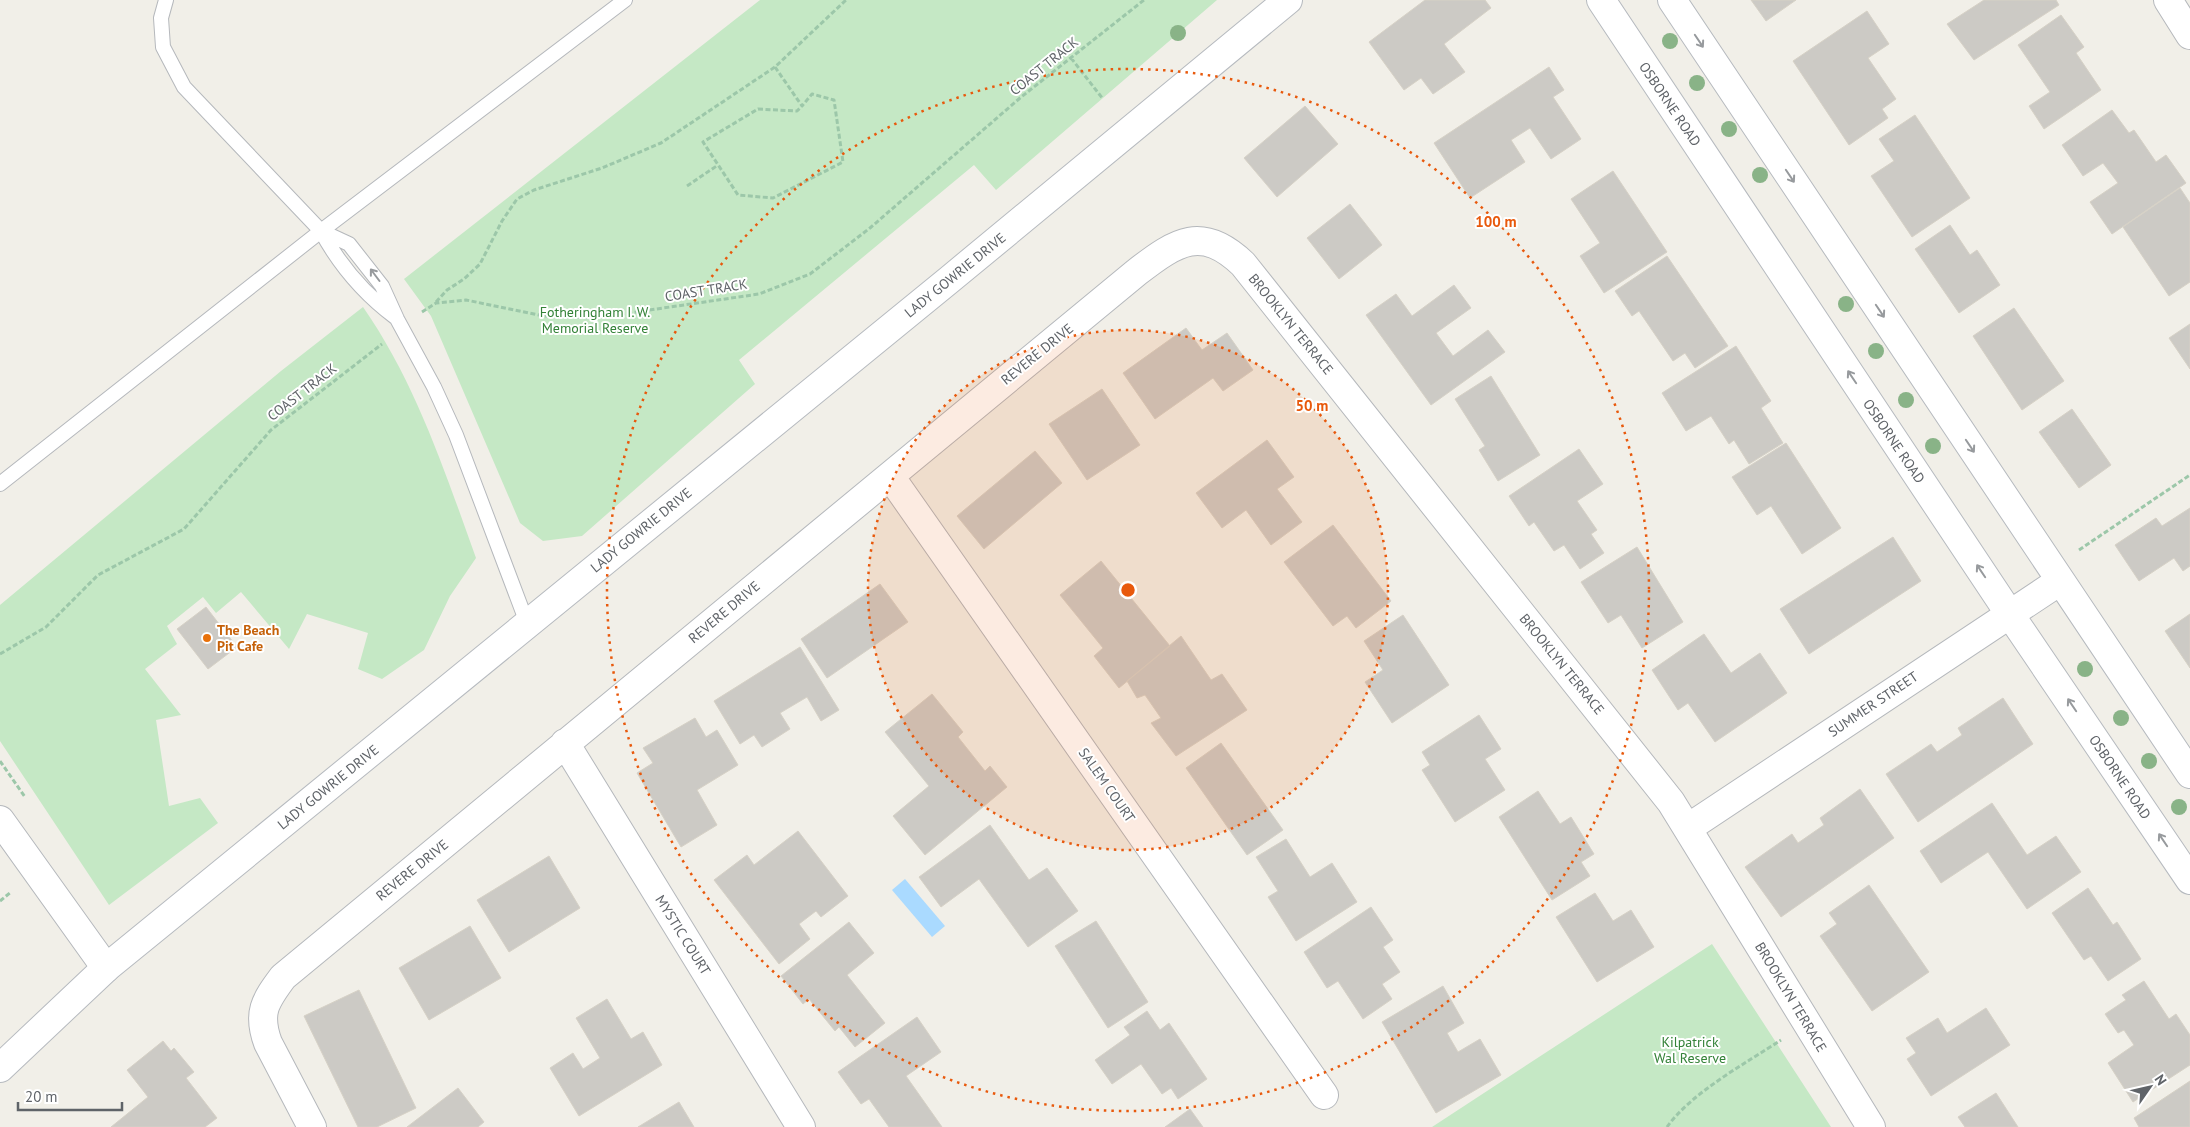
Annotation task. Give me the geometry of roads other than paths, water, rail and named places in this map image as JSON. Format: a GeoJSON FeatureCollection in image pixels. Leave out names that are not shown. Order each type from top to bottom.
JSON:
{"type":"FeatureCollection","features":[{"type":"Feature","properties":{"kind":"street","name":"LADY GOWRIE DRIVE"},"geometry":{"type":"LineString","coordinates":[[0,1068],[106,968],[949,280],[1288,0]]}},
{"type":"Feature","properties":{"kind":"street","name":"OSBORNE ROAD"},"geometry":{"type":"LineString","coordinates":[[1601,0],[2009,613],[2190,880]]}},
{"type":"Feature","properties":{"kind":"street"},"geometry":{"type":"LineString","coordinates":[[1672,0],[2190,774]]}},
{"type":"Feature","properties":{"kind":"street"},"geometry":{"type":"LineString","coordinates":[[2168,0],[2190,35]]}},
{"type":"Feature","properties":{"kind":"street","name":"REVERE DRIVE"},"geometry":{"type":"LineString","coordinates":[[312,1127],[268,1043],[263,1029],[262,1010],[268,997],[284,977],[1164,250],[1183,242],[1205,242]]}},
{"type":"Feature","properties":{"kind":"street","name":"BROOKLYN TERRACE"},"geometry":{"type":"LineString","coordinates":[[1205,242],[1227,249],[1243,264],[1671,802],[1870,1127]]}},
{"type":"Feature","properties":{"kind":"street","name":"SALEM COURT"},"geometry":{"type":"LineString","coordinates":[[890,476],[1324,1095]]}},
{"type":"Feature","properties":{"kind":"street","name":"SUMMER STREET"},"geometry":{"type":"LineString","coordinates":[[1688,828],[2009,613],[2056,575]]}},
{"type":"Feature","properties":{"kind":"street","name":"MYSTIC COURT"},"geometry":{"type":"LineString","coordinates":[[566,743],[801,1127]]}},
{"type":"Feature","properties":{"kind":"street"},"geometry":{"type":"LineString","coordinates":[[0,820],[106,968]]}},
{"type":"Feature","properties":{"kind":"lane"},"geometry":{"type":"LineString","coordinates":[[166,0],[161,18],[163,47],[184,87],[321,231],[334,254],[369,298],[399,323],[434,387],[456,436],[528,623]]}},
{"type":"Feature","properties":{"kind":"lane"},"geometry":{"type":"LineString","coordinates":[[0,484],[321,231],[625,0]]}},
{"type":"Feature","properties":{"kind":"water"},"geometry":{"type":"Polygon","coordinates":[[[905,879],[945,926],[932,937],[892,890],[905,879]]]}},
{"type":"Feature","properties":{"kind":"place","name":"The Beach Pit Cafe"},"geometry":{"type":"Point","coordinates":[207,638]}},
{"type":"Feature","properties":{"kind":"park label","name":"Fotheringham I. W. Memorial Reserve"},"geometry":{"type":"Point","coordinates":[595,320]}},
{"type":"Feature","properties":{"kind":"park label","name":"Kilpatrick Wal Reserve"},"geometry":{"type":"Point","coordinates":[1690,1050]}}]}
